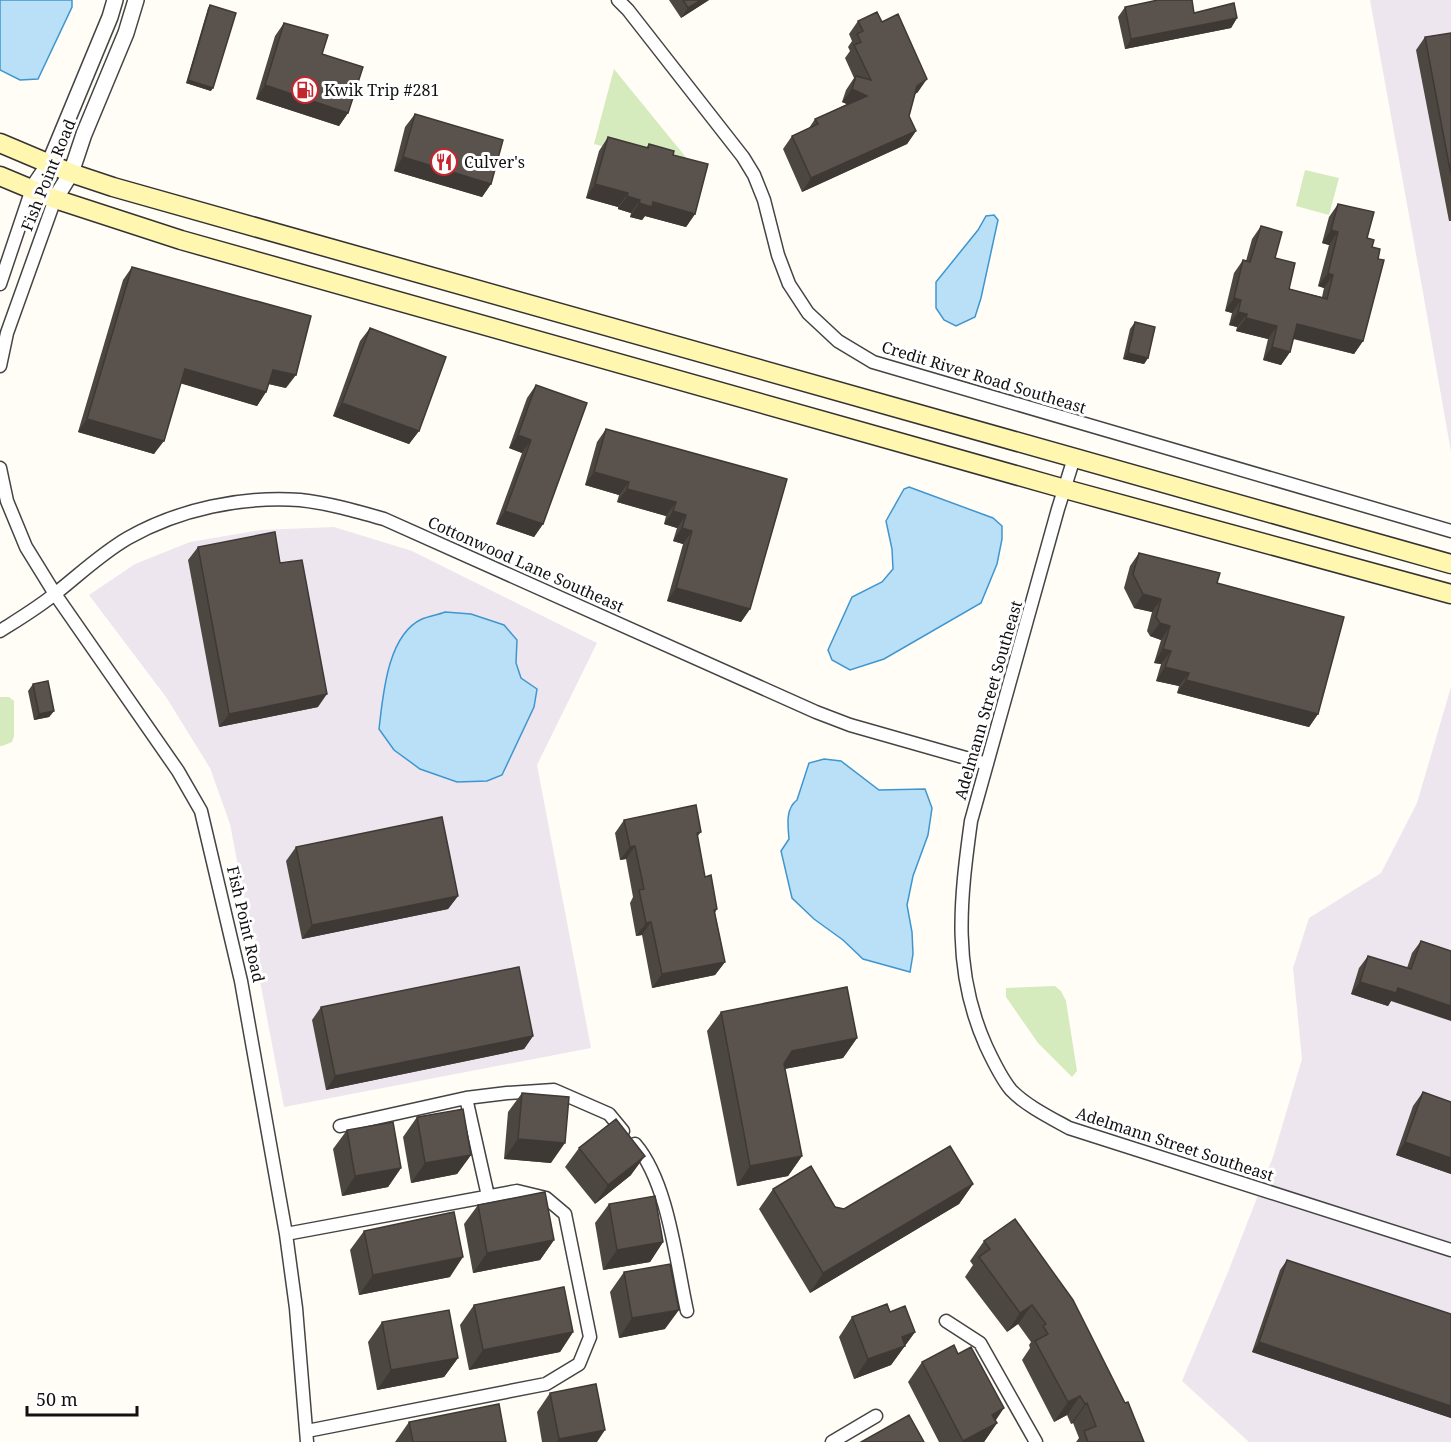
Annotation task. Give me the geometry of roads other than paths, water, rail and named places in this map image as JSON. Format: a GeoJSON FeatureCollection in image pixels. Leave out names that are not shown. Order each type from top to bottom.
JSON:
{"type":"FeatureCollection","features":[{"type":"Feature","properties":{"kind":"main road"},"geometry":{"type":"LineString","coordinates":[[0,143],[70,173],[113,187],[1451,564]]}},
{"type":"Feature","properties":{"kind":"main road"},"geometry":{"type":"LineString","coordinates":[[0,176],[55,199],[181,240],[1065,489],[1451,594]]}},
{"type":"Feature","properties":{"kind":"street","name":"Fish Point Road"},"geometry":{"type":"LineString","coordinates":[[0,284],[32,189],[49,164],[115,0]]}},
{"type":"Feature","properties":{"kind":"street","name":"Fish Point Road"},"geometry":{"type":"LineString","coordinates":[[0,366],[7,333],[55,199],[70,173],[126,33],[136,0]]}},
{"type":"Feature","properties":{"kind":"street","name":"Credit River Road Southeast"},"geometry":{"type":"LineString","coordinates":[[618,0],[743,157],[754,175],[764,200],[778,255],[789,284],[808,313],[838,341],[873,362],[1451,531]]}},
{"type":"Feature","properties":{"kind":"street","name":"Adelmann Street Southeast"},"geometry":{"type":"LineString","coordinates":[[1074,458],[971,821],[965,867],[961,949],[966,986],[976,1023],[993,1061],[1011,1090],[1069,1128],[1451,1250]]}},
{"type":"Feature","properties":{"kind":"street","name":"Fish Point Road"},"geometry":{"type":"LineString","coordinates":[[0,468],[7,501],[26,547],[55,594],[178,771],[201,811],[241,981],[286,1234],[296,1308],[307,1436]]}},
{"type":"Feature","properties":{"kind":"street","name":"Cottonwood Lane Southeast"},"geometry":{"type":"LineString","coordinates":[[0,631],[55,594],[100,556],[156,524],[229,503],[298,500],[322,503],[384,519],[816,712],[850,725],[987,764]]}},
{"type":"Feature","properties":{"kind":"street"},"geometry":{"type":"LineString","coordinates":[[340,1125],[466,1098],[554,1090],[609,1114],[642,1152],[661,1188],[687,1311]]}},
{"type":"Feature","properties":{"kind":"street"},"geometry":{"type":"LineString","coordinates":[[466,1098],[488,1196]]}},
{"type":"Feature","properties":{"kind":"street"},"geometry":{"type":"LineString","coordinates":[[286,1234],[518,1191],[546,1198],[565,1214],[590,1337],[579,1364],[546,1384],[307,1436]]}},
{"type":"Feature","properties":{"kind":"street"},"geometry":{"type":"LineString","coordinates":[[946,1321],[980,1343],[1036,1442]]}},
{"type":"Feature","properties":{"kind":"street"},"geometry":{"type":"LineString","coordinates":[[832,1442],[876,1416]]}},
{"type":"Feature","properties":{"kind":"water"},"geometry":{"type":"Polygon","coordinates":[[[0,0],[72,0],[72,7],[38,79],[20,80],[0,70],[0,0]]]}},
{"type":"Feature","properties":{"kind":"water"},"geometry":{"type":"Polygon","coordinates":[[[994,215],[998,220],[975,317],[956,326],[944,320],[936,308],[936,282],[978,230],[986,216],[994,215]]]}},
{"type":"Feature","properties":{"kind":"water"},"geometry":{"type":"Polygon","coordinates":[[[909,487],[993,518],[1002,526],[997,564],[981,603],[884,659],[850,670],[832,660],[828,650],[852,597],[882,582],[893,569],[892,549],[886,521],[904,489],[909,487]]]}},
{"type":"Feature","properties":{"kind":"water"},"geometry":{"type":"Polygon","coordinates":[[[445,612],[471,614],[504,625],[517,640],[516,663],[521,678],[537,689],[534,707],[502,775],[487,781],[457,782],[420,769],[394,750],[379,729],[385,684],[394,652],[401,638],[410,627],[422,619],[445,612]]]}},
{"type":"Feature","properties":{"kind":"water"},"geometry":{"type":"Polygon","coordinates":[[[824,759],[841,761],[879,790],[925,789],[932,808],[928,835],[913,876],[907,905],[913,954],[910,972],[863,959],[792,898],[781,851],[789,839],[789,813],[797,800],[809,763],[824,759]]]}},
{"type":"Feature","properties":{"kind":"place","name":"Kwik Trip #281"},"geometry":{"type":"Point","coordinates":[305,90]}},
{"type":"Feature","properties":{"kind":"place","name":"Culver's"},"geometry":{"type":"Point","coordinates":[444,162]}}]}
